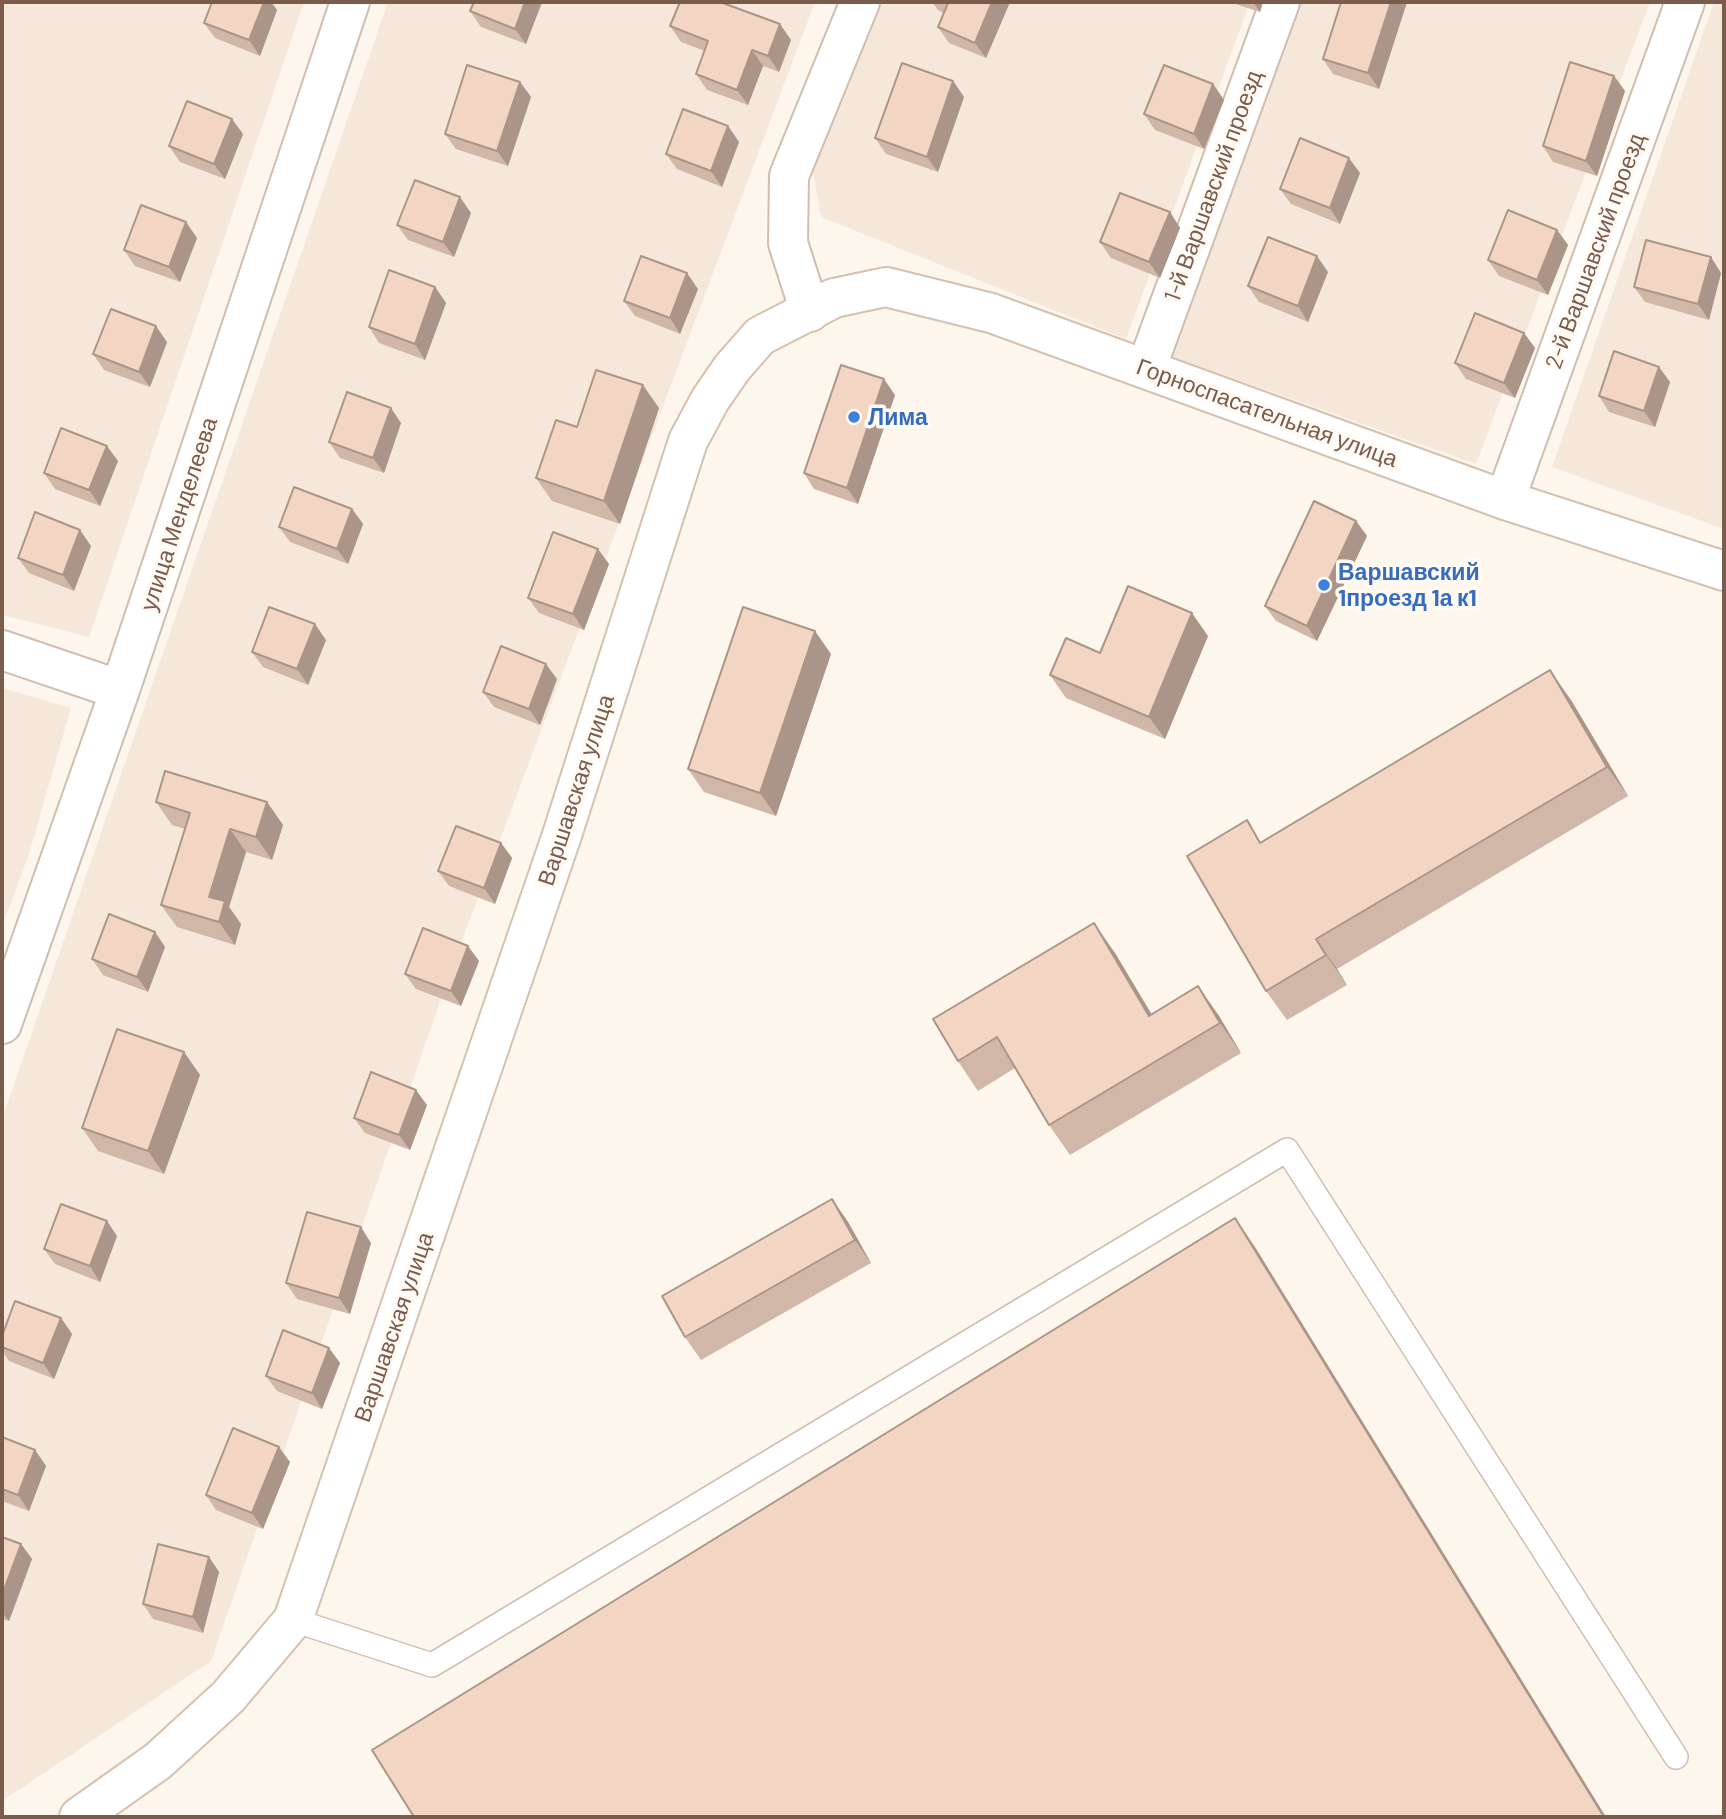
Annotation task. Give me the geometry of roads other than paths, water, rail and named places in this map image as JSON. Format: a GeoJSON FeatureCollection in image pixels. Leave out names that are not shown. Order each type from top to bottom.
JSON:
{"type":"FeatureCollection","features":[{"type":"Feature","properties":{"kind":"main road","name":"улица Менделеева"},"geometry":{"type":"LineString","coordinates":[[2,1024],[120,690],[350,2]]}},
{"type":"Feature","properties":{"kind":"main road"},"geometry":{"type":"LineString","coordinates":[[810,312],[788,243],[789,176],[860,2]]}},
{"type":"Feature","properties":{"kind":"main road","name":"1-й Варшавский проезд"},"geometry":{"type":"LineString","coordinates":[[1146,369],[1280,2]]}},
{"type":"Feature","properties":{"kind":"main road","name":"2-й Варшавский проезд"},"geometry":{"type":"LineString","coordinates":[[1505,500],[1685,2]]}},
{"type":"Feature","properties":{"kind":"main road","name":"Горноспасательная улица"},"geometry":{"type":"LineString","coordinates":[[810,312],[834,298],[886,287],[991,313],[1505,500],[1724,571]]}},
{"type":"Feature","properties":{"kind":"main road","name":"Варшавская улица"},"geometry":{"type":"LineString","coordinates":[[293,1620],[558,849],[688,441],[717,389],[760,336],[810,312]]}},
{"type":"Feature","properties":{"kind":"main road"},"geometry":{"type":"LineString","coordinates":[[2,650],[120,690]]}},
{"type":"Feature","properties":{"kind":"main road"},"geometry":{"type":"LineString","coordinates":[[92,1814],[158,1761],[228,1697],[293,1620]]}},
{"type":"Feature","properties":{"kind":"lane"},"geometry":{"type":"LineString","coordinates":[[293,1620],[432,1665],[1287,1150],[1676,1757]]}},
{"type":"Feature","properties":{"kind":"place","name":"Лима"},"geometry":{"type":"Point","coordinates":[854,417]}},
{"type":"Feature","properties":{"kind":"place","name":"Варшавский 1проезд 1а к1"},"geometry":{"type":"Point","coordinates":[1324,585]}}]}
